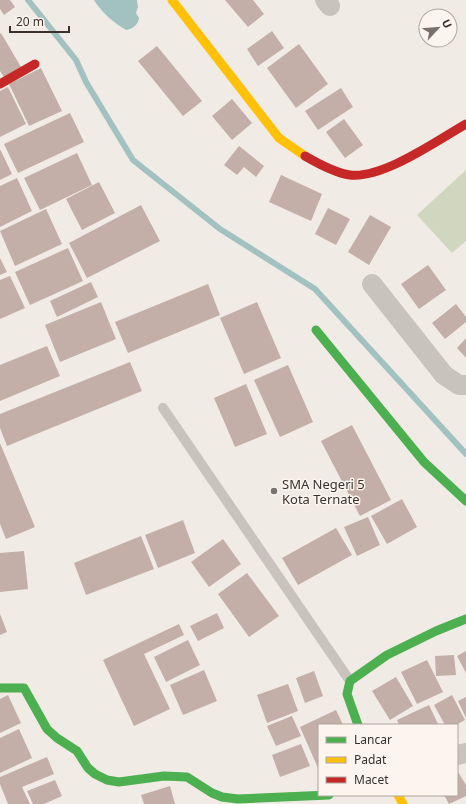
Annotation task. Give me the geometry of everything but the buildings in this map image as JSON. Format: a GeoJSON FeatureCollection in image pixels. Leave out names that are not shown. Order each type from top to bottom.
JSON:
{"type":"FeatureCollection","features":[{"type":"Feature","properties":{"kind":"main road"},"geometry":{"type":"LineString","coordinates":[[172,0],[278,138],[298,153],[321,165],[352,175],[370,174],[410,157],[466,124]]}},
{"type":"Feature","properties":{"kind":"main road"},"geometry":{"type":"LineString","coordinates":[[0,84],[35,64]]}},
{"type":"Feature","properties":{"kind":"main road"},"geometry":{"type":"LineString","coordinates":[[316,330],[424,462],[466,501]]}},
{"type":"Feature","properties":{"kind":"main road"},"geometry":{"type":"LineString","coordinates":[[358,724],[346,694],[350,681],[387,655],[466,619]]}},
{"type":"Feature","properties":{"kind":"main road"},"geometry":{"type":"LineString","coordinates":[[0,688],[24,688],[47,729],[57,738],[77,751],[88,768],[95,774],[107,780],[119,782],[164,776],[187,777],[217,795],[238,799],[318,795]]}},
{"type":"Feature","properties":{"kind":"street"},"geometry":{"type":"LineString","coordinates":[[372,284],[444,375],[459,385],[466,385]]}},
{"type":"Feature","properties":{"kind":"lane"},"geometry":{"type":"LineString","coordinates":[[163,408],[350,681]]}},
{"type":"Feature","properties":{"kind":"green space"},"geometry":{"type":"Polygon","coordinates":[[[466,170],[466,241],[452,253],[417,215],[466,170]]]}},
{"type":"Feature","properties":{"kind":"water"},"geometry":{"type":"Polygon","coordinates":[[[94,0],[137,0],[138,7],[136,13],[139,18],[138,23],[133,28],[126,30],[108,17],[94,0]]]}},
{"type":"Feature","properties":{"kind":"waterway"},"geometry":{"type":"LineString","coordinates":[[28,0],[76,60],[86,82],[133,160],[220,229],[315,289],[466,454]]}},
{"type":"Feature","properties":{"kind":"traffic: fast"},"geometry":{"type":"LineString","coordinates":[[316,330],[424,462],[466,501]]}},
{"type":"Feature","properties":{"kind":"traffic: fast"},"geometry":{"type":"LineString","coordinates":[[358,724],[347,694],[350,681],[387,655],[436,631],[466,619]]}},
{"type":"Feature","properties":{"kind":"traffic: fast"},"geometry":{"type":"LineString","coordinates":[[0,688],[24,688],[47,729],[57,738],[77,751],[88,768],[95,774],[107,780],[119,782],[164,776],[187,777],[212,793],[222,797],[238,799],[318,795]]}},
{"type":"Feature","properties":{"kind":"traffic: slow"},"geometry":{"type":"LineString","coordinates":[[172,0],[279,138],[305,156]]}},
{"type":"Feature","properties":{"kind":"traffic: slow"},"geometry":{"type":"LineString","coordinates":[[399,796],[403,804]]}},
{"type":"Feature","properties":{"kind":"traffic: jam"},"geometry":{"type":"LineString","coordinates":[[0,84],[35,64]]}},
{"type":"Feature","properties":{"kind":"traffic: jam"},"geometry":{"type":"LineString","coordinates":[[305,156],[321,165],[339,172],[350,175],[363,175],[394,165],[466,124]]}},
{"type":"Feature","properties":{"kind":"place","name":"SMA Negeri 5 Kota Ternate"},"geometry":{"type":"Point","coordinates":[274,491]}}]}
